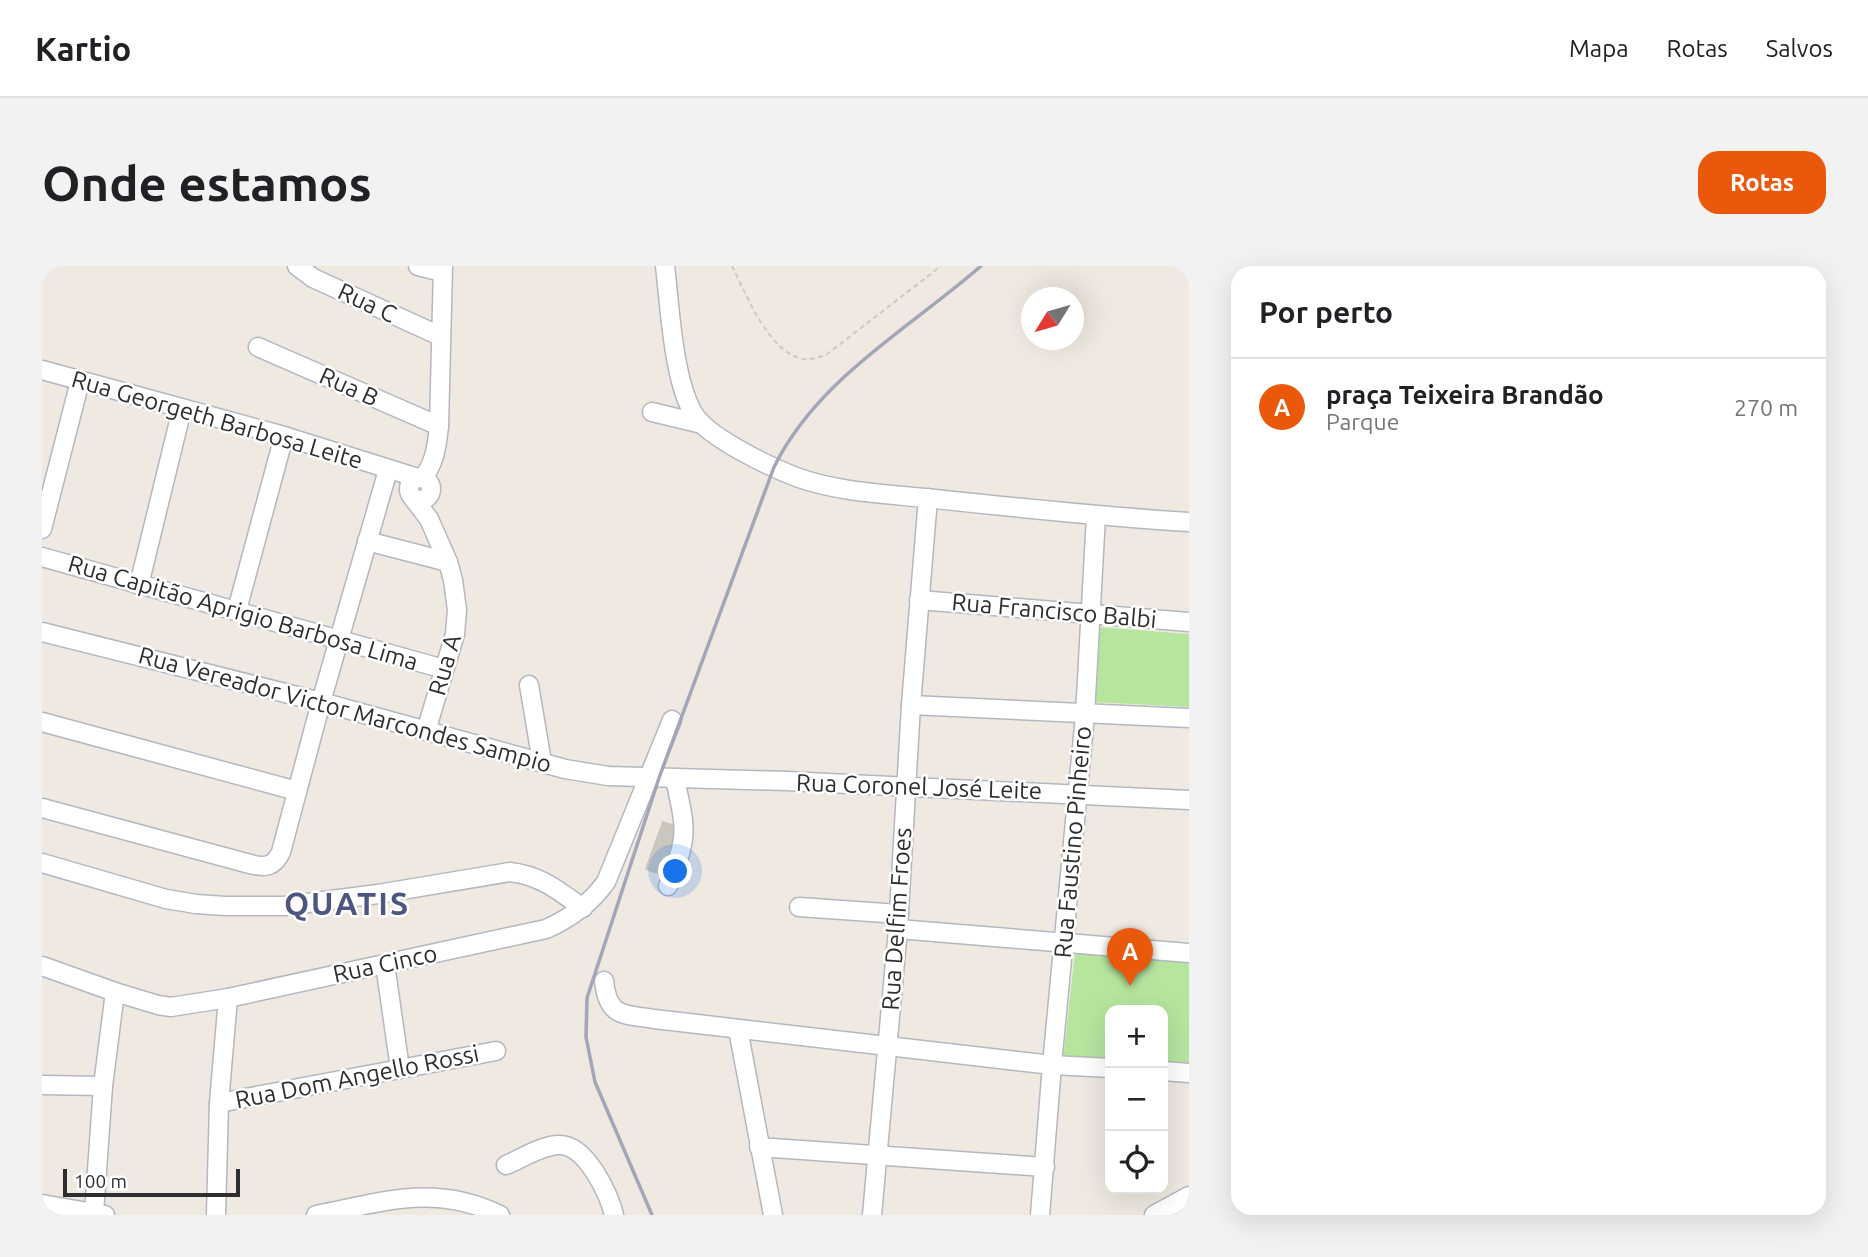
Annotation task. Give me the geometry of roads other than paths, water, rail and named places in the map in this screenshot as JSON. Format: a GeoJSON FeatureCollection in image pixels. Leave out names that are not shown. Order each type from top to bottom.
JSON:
{"type":"FeatureCollection","features":[{"type":"Feature","properties":{"kind":"street","name":"Rua C"},"geometry":{"type":"LineString","coordinates":[[297,266],[313,278],[440,336]]}},
{"type":"Feature","properties":{"kind":"street"},"geometry":{"type":"LineString","coordinates":[[42,808],[250,864],[268,867],[273,864],[281,852],[321,702],[390,470],[421,485],[438,444],[442,269],[418,266]]}},
{"type":"Feature","properties":{"kind":"street"},"geometry":{"type":"LineString","coordinates":[[665,266],[680,377],[686,397],[702,424]]}},
{"type":"Feature","properties":{"kind":"street","name":"Rua B"},"geometry":{"type":"LineString","coordinates":[[258,347],[439,426]]}},
{"type":"Feature","properties":{"kind":"street","name":"Rua Georgeth Barbosa Leite"},"geometry":{"type":"LineString","coordinates":[[42,370],[284,436],[390,470]]}},
{"type":"Feature","properties":{"kind":"street"},"geometry":{"type":"LineString","coordinates":[[42,528],[49,473],[80,381]]}},
{"type":"Feature","properties":{"kind":"street"},"geometry":{"type":"LineString","coordinates":[[139,584],[182,409]]}},
{"type":"Feature","properties":{"kind":"street"},"geometry":{"type":"LineString","coordinates":[[652,412],[702,424],[732,445],[800,478],[865,491],[1096,516],[1189,522]]}},
{"type":"Feature","properties":{"kind":"street"},"geometry":{"type":"LineString","coordinates":[[237,610],[284,436]]}},
{"type":"Feature","properties":{"kind":"street","name":"Rua A"},"geometry":{"type":"LineString","coordinates":[[421,485],[429,519],[448,562],[457,610],[455,634],[426,731]]}},
{"type":"Feature","properties":{"kind":"street","name":"Rua Delfim Froes"},"geometry":{"type":"LineString","coordinates":[[872,1215],[899,922],[911,705],[928,498]]}},
{"type":"Feature","properties":{"kind":"street","name":"Rua Faustino Pinheiro"},"geometry":{"type":"LineString","coordinates":[[1040,1215],[1085,715],[1096,516]]}},
{"type":"Feature","properties":{"kind":"street"},"geometry":{"type":"LineString","coordinates":[[367,541],[448,562]]}},
{"type":"Feature","properties":{"kind":"street","name":"Rua Capitão Aprigio Barbosa Lima"},"geometry":{"type":"LineString","coordinates":[[42,557],[444,669]]}},
{"type":"Feature","properties":{"kind":"street","name":"Rua Francisco Balbi"},"geometry":{"type":"LineString","coordinates":[[919,600],[1189,622]]}},
{"type":"Feature","properties":{"kind":"street","name":"Rua Vereador Victor Marcondes Sampio"},"geometry":{"type":"LineString","coordinates":[[42,632],[321,702],[542,762],[608,776],[649,778]]}},
{"type":"Feature","properties":{"kind":"street"},"geometry":{"type":"LineString","coordinates":[[529,685],[542,762]]}},
{"type":"Feature","properties":{"kind":"street"},"geometry":{"type":"LineString","coordinates":[[911,705],[1189,719]]}},
{"type":"Feature","properties":{"kind":"street","name":"Rua Cinco"},"geometry":{"type":"LineString","coordinates":[[42,966],[164,1007],[181,1006],[546,929],[570,918],[583,908],[597,895],[613,870],[672,720]]}},
{"type":"Feature","properties":{"kind":"street"},"geometry":{"type":"LineString","coordinates":[[42,722],[297,791]]}},
{"type":"Feature","properties":{"kind":"street","name":"Rua Coronel José Leite"},"geometry":{"type":"LineString","coordinates":[[649,778],[907,786],[1189,800]]}},
{"type":"Feature","properties":{"kind":"street"},"geometry":{"type":"LineString","coordinates":[[668,886],[685,840],[685,825],[675,779]]}},
{"type":"Feature","properties":{"kind":"street"},"geometry":{"type":"LineString","coordinates":[[42,863],[166,899],[225,906],[284,906],[378,894],[510,872],[544,880],[583,908]]}},
{"type":"Feature","properties":{"kind":"street"},"geometry":{"type":"LineString","coordinates":[[799,907],[1063,944],[1189,954]]}},
{"type":"Feature","properties":{"kind":"street"},"geometry":{"type":"LineString","coordinates":[[385,964],[400,1069]]}},
{"type":"Feature","properties":{"kind":"street"},"geometry":{"type":"LineString","coordinates":[[604,981],[606,998],[615,1010],[654,1020],[1052,1065],[1105,1068]]}},
{"type":"Feature","properties":{"kind":"street"},"geometry":{"type":"LineString","coordinates":[[42,1204],[99,1214],[103,1086],[114,992]]}},
{"type":"Feature","properties":{"kind":"street"},"geometry":{"type":"LineString","coordinates":[[216,1215],[219,1103],[228,998]]}},
{"type":"Feature","properties":{"kind":"street"},"geometry":{"type":"LineString","coordinates":[[738,1029],[773,1215]]}},
{"type":"Feature","properties":{"kind":"street","name":"Rua Dom Angello Rossi"},"geometry":{"type":"LineString","coordinates":[[219,1103],[496,1051]]}},
{"type":"Feature","properties":{"kind":"street"},"geometry":{"type":"LineString","coordinates":[[1168,1071],[1189,1073]]}},
{"type":"Feature","properties":{"kind":"street"},"geometry":{"type":"LineString","coordinates":[[42,1085],[103,1086]]}},
{"type":"Feature","properties":{"kind":"street"},"geometry":{"type":"LineString","coordinates":[[506,1165],[544,1148],[559,1145],[571,1147],[601,1182],[614,1215]]}},
{"type":"Feature","properties":{"kind":"street"},"geometry":{"type":"LineString","coordinates":[[759,1147],[1045,1167]]}},
{"type":"Feature","properties":{"kind":"street"},"geometry":{"type":"LineString","coordinates":[[316,1215],[424,1195],[462,1200],[500,1215]]}},
{"type":"Feature","properties":{"kind":"street"},"geometry":{"type":"LineString","coordinates":[[1154,1215],[1189,1196]]}},
{"type":"Feature","properties":{"kind":"railway"},"geometry":{"type":"LineString","coordinates":[[652,1215],[595,1082],[586,1037],[587,998],[659,778],[774,467],[793,435],[840,381],[981,266]]}},
{"type":"Feature","properties":{"kind":"place","name":"praça Teixeira Brandão"},"geometry":{"type":"Point","coordinates":[1130,986]}},
{"type":"Feature","properties":{"kind":"district","name":"QUATIS"},"geometry":{"type":"Point","coordinates":[347,904]}}]}
